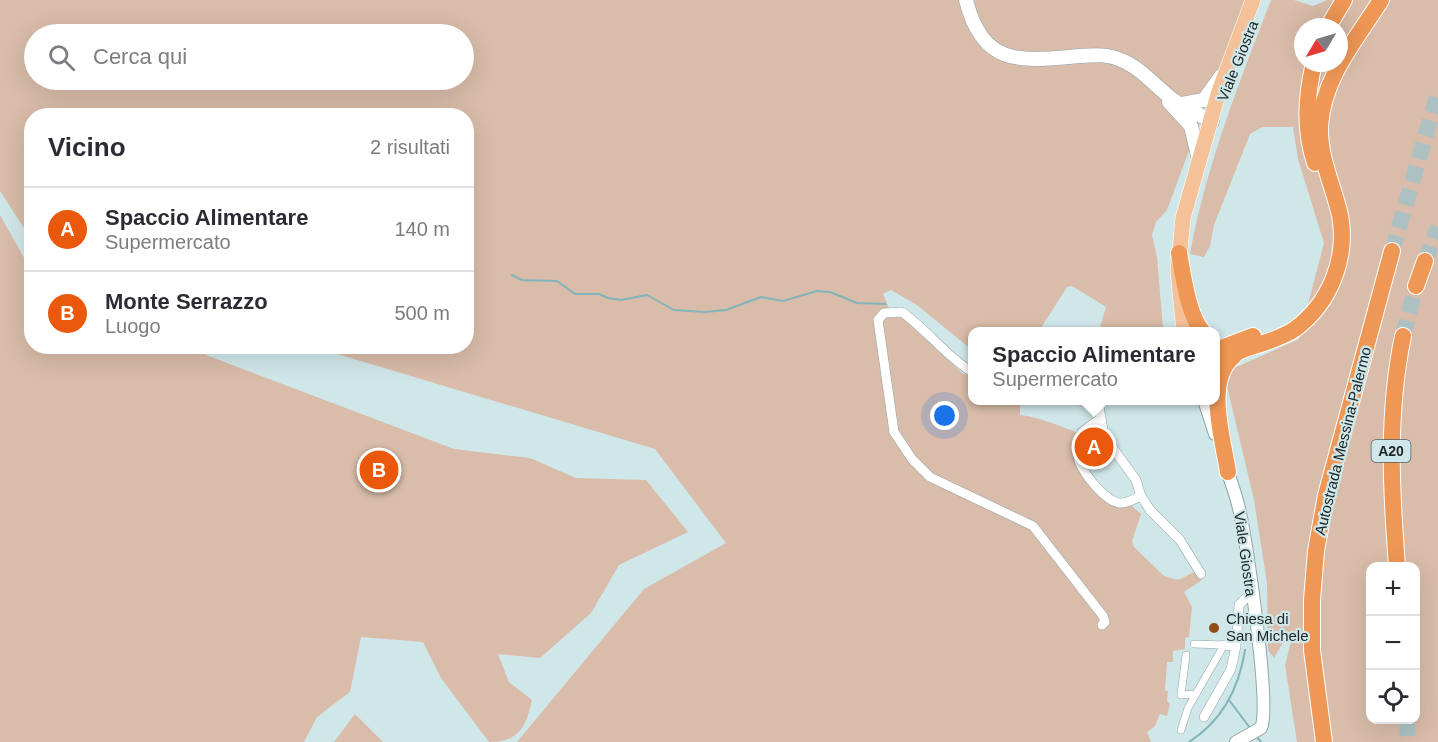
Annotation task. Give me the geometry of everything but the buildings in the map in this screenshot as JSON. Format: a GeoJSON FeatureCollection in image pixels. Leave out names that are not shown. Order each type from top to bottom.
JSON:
{"type":"FeatureCollection","features":[{"type":"Feature","properties":{"kind":"highway"},"geometry":{"type":"LineString","coordinates":[[1333,18],[1344,0]]}},
{"type":"Feature","properties":{"kind":"highway"},"geometry":{"type":"LineString","coordinates":[[1327,188],[1321,146],[1323,105],[1336,69],[1381,0]]}},
{"type":"Feature","properties":{"kind":"highway"},"geometry":{"type":"LineString","coordinates":[[1220,349],[1238,347],[1294,330],[1312,315],[1324,300],[1336,272],[1342,240],[1339,214],[1310,148],[1307,128],[1313,72]]}},
{"type":"Feature","properties":{"kind":"highway","name":"Autostrada Messina-Palermo"},"geometry":{"type":"LineString","coordinates":[[1324,742],[1314,675],[1311,623],[1320,524],[1392,251]]}},
{"type":"Feature","properties":{"kind":"highway"},"geometry":{"type":"LineString","coordinates":[[1179,253],[1188,295],[1199,327]]}},
{"type":"Feature","properties":{"kind":"highway"},"geometry":{"type":"LineString","coordinates":[[1416,286],[1425,261]]}},
{"type":"Feature","properties":{"kind":"highway","name":"A20"},"geometry":{"type":"LineString","coordinates":[[1397,562],[1391,422],[1395,375],[1403,336]]}},
{"type":"Feature","properties":{"kind":"highway"},"geometry":{"type":"LineString","coordinates":[[1220,342],[1238,347]]}},
{"type":"Feature","properties":{"kind":"highway"},"geometry":{"type":"LineString","coordinates":[[1220,360],[1238,347]]}},
{"type":"Feature","properties":{"kind":"highway"},"geometry":{"type":"LineString","coordinates":[[1220,378],[1224,366],[1238,347]]}},
{"type":"Feature","properties":{"kind":"highway"},"geometry":{"type":"LineString","coordinates":[[1219,405],[1228,472]]}},
{"type":"Feature","properties":{"kind":"main road"},"geometry":{"type":"LineString","coordinates":[[966,0],[976,31],[985,43],[1004,55],[1026,60],[1095,55],[1113,57],[1136,68],[1195,122],[1212,122]]}},
{"type":"Feature","properties":{"kind":"main road","name":"Viale Giostra"},"geometry":{"type":"LineString","coordinates":[[1183,327],[1179,290],[1179,253],[1183,218],[1219,91],[1253,0]]}},
{"type":"Feature","properties":{"kind":"main road","name":"Viale Giostra"},"geometry":{"type":"LineString","coordinates":[[1212,122],[1226,96],[1263,0]]}},
{"type":"Feature","properties":{"kind":"main road"},"geometry":{"type":"LineString","coordinates":[[1183,110],[1204,100],[1234,53]]}},
{"type":"Feature","properties":{"kind":"main road"},"geometry":{"type":"LineString","coordinates":[[1183,110],[1194,132],[1199,161]]}},
{"type":"Feature","properties":{"kind":"street"},"geometry":{"type":"LineString","coordinates":[[968,369],[948,354],[924,328],[902,312],[884,313],[878,320],[894,432],[912,459],[930,477],[1033,526],[1103,616],[1105,622],[1102,625]]}},
{"type":"Feature","properties":{"kind":"street"},"geometry":{"type":"LineString","coordinates":[[1099,405],[1104,436],[1136,480],[1142,496],[1156,518],[1180,540],[1201,574]]}},
{"type":"Feature","properties":{"kind":"street","name":"Viale Giostra"},"geometry":{"type":"LineString","coordinates":[[1206,405],[1240,514],[1251,593],[1264,713],[1263,723],[1247,736]]}},
{"type":"Feature","properties":{"kind":"street"},"geometry":{"type":"LineString","coordinates":[[1101,418],[1082,432],[1078,451],[1080,463],[1101,490],[1115,502],[1125,503],[1142,496]]}},
{"type":"Feature","properties":{"kind":"street"},"geometry":{"type":"LineString","coordinates":[[1204,717],[1231,669],[1236,646],[1239,605],[1251,593]]}},
{"type":"Feature","properties":{"kind":"street"},"geometry":{"type":"LineString","coordinates":[[1194,644],[1236,646]]}},
{"type":"Feature","properties":{"kind":"street"},"geometry":{"type":"LineString","coordinates":[[1181,730],[1196,694],[1224,645]]}},
{"type":"Feature","properties":{"kind":"street"},"geometry":{"type":"LineString","coordinates":[[1186,655],[1181,694],[1196,694]]}},
{"type":"Feature","properties":{"kind":"shaded area"},"geometry":{"type":"Polygon","coordinates":[[[0,0],[1245,0],[1167,210],[1156,222],[1152,235],[1157,257],[1163,327],[1100,327],[1106,307],[1072,286],[1067,287],[1042,327],[968,327],[968,347],[917,305],[891,290],[883,294],[893,318],[902,317],[962,373],[968,375],[968,405],[1020,405],[1020,415],[1078,433],[1076,460],[1119,505],[1132,506],[1141,514],[1132,541],[1134,547],[1164,576],[1178,580],[1196,571],[1202,580],[1184,592],[1192,607],[1189,637],[1185,638],[1185,649],[1173,651],[1173,662],[1167,662],[1165,690],[1168,691],[1167,701],[1170,704],[1167,716],[1160,714],[1155,726],[1147,732],[1151,742],[517,742],[644,589],[726,543],[655,449],[337,354],[474,354],[474,108],[24,108],[24,228],[0,191],[0,0]]]}},
{"type":"Feature","properties":{"kind":"shaded area"},"geometry":{"type":"Polygon","coordinates":[[[1271,0],[1294,0],[1313,6],[1327,0],[1438,0],[1438,742],[1297,742],[1285,665],[1292,638],[1285,639],[1274,658],[1268,650],[1267,583],[1254,500],[1227,386],[1230,370],[1299,339],[1324,243],[1298,159],[1293,127],[1262,127],[1250,134],[1214,225],[1210,246],[1204,257],[1190,254],[1214,157],[1271,0]]]}},
{"type":"Feature","properties":{"kind":"shaded area"},"geometry":{"type":"Polygon","coordinates":[[[0,215],[24,258],[24,354],[203,354],[454,449],[530,458],[576,478],[646,480],[688,532],[619,565],[591,613],[540,658],[498,654],[509,682],[532,700],[524,725],[515,736],[508,739],[489,742],[441,678],[423,642],[361,637],[350,692],[317,717],[304,742],[0,742],[0,215]]]}},
{"type":"Feature","properties":{"kind":"shaded area"},"geometry":{"type":"Polygon","coordinates":[[[355,714],[383,742],[334,742],[355,714]]]}},
{"type":"Feature","properties":{"kind":"waterway"},"geometry":{"type":"LineString","coordinates":[[512,275],[522,280],[557,281],[575,294],[599,294],[621,300],[647,295],[674,310],[705,312],[726,310],[761,297],[783,301],[817,291],[830,292],[857,303],[885,304]]}},
{"type":"Feature","properties":{"kind":"waterway"},"geometry":{"type":"LineString","coordinates":[[1189,742],[1201,734],[1220,714],[1233,690],[1245,650]]}},
{"type":"Feature","properties":{"kind":"waterway"},"geometry":{"type":"LineString","coordinates":[[1229,700],[1250,728]]}},
{"type":"Feature","properties":{"kind":"waterway"},"geometry":{"type":"LineString","coordinates":[[1255,735],[1261,742]]}},
{"type":"Feature","properties":{"kind":"tunnel"},"geometry":{"type":"LineString","coordinates":[[1392,251],[1438,93]]}},
{"type":"Feature","properties":{"kind":"tunnel"},"geometry":{"type":"LineString","coordinates":[[1425,261],[1438,227]]}},
{"type":"Feature","properties":{"kind":"tunnel"},"geometry":{"type":"LineString","coordinates":[[1403,336],[1416,286]]}},
{"type":"Feature","properties":{"kind":"tunnel"},"geometry":{"type":"LineString","coordinates":[[1407,724],[1408,742]]}},
{"type":"Feature","properties":{"kind":"place","name":"Spaccio Alimentare"},"geometry":{"type":"Point","coordinates":[1094,447]}},
{"type":"Feature","properties":{"kind":"place","name":"Monte Serrazzo"},"geometry":{"type":"Point","coordinates":[379,470]}},
{"type":"Feature","properties":{"kind":"place","name":"Chiesa di San Michele"},"geometry":{"type":"Point","coordinates":[1214,628]}}]}
